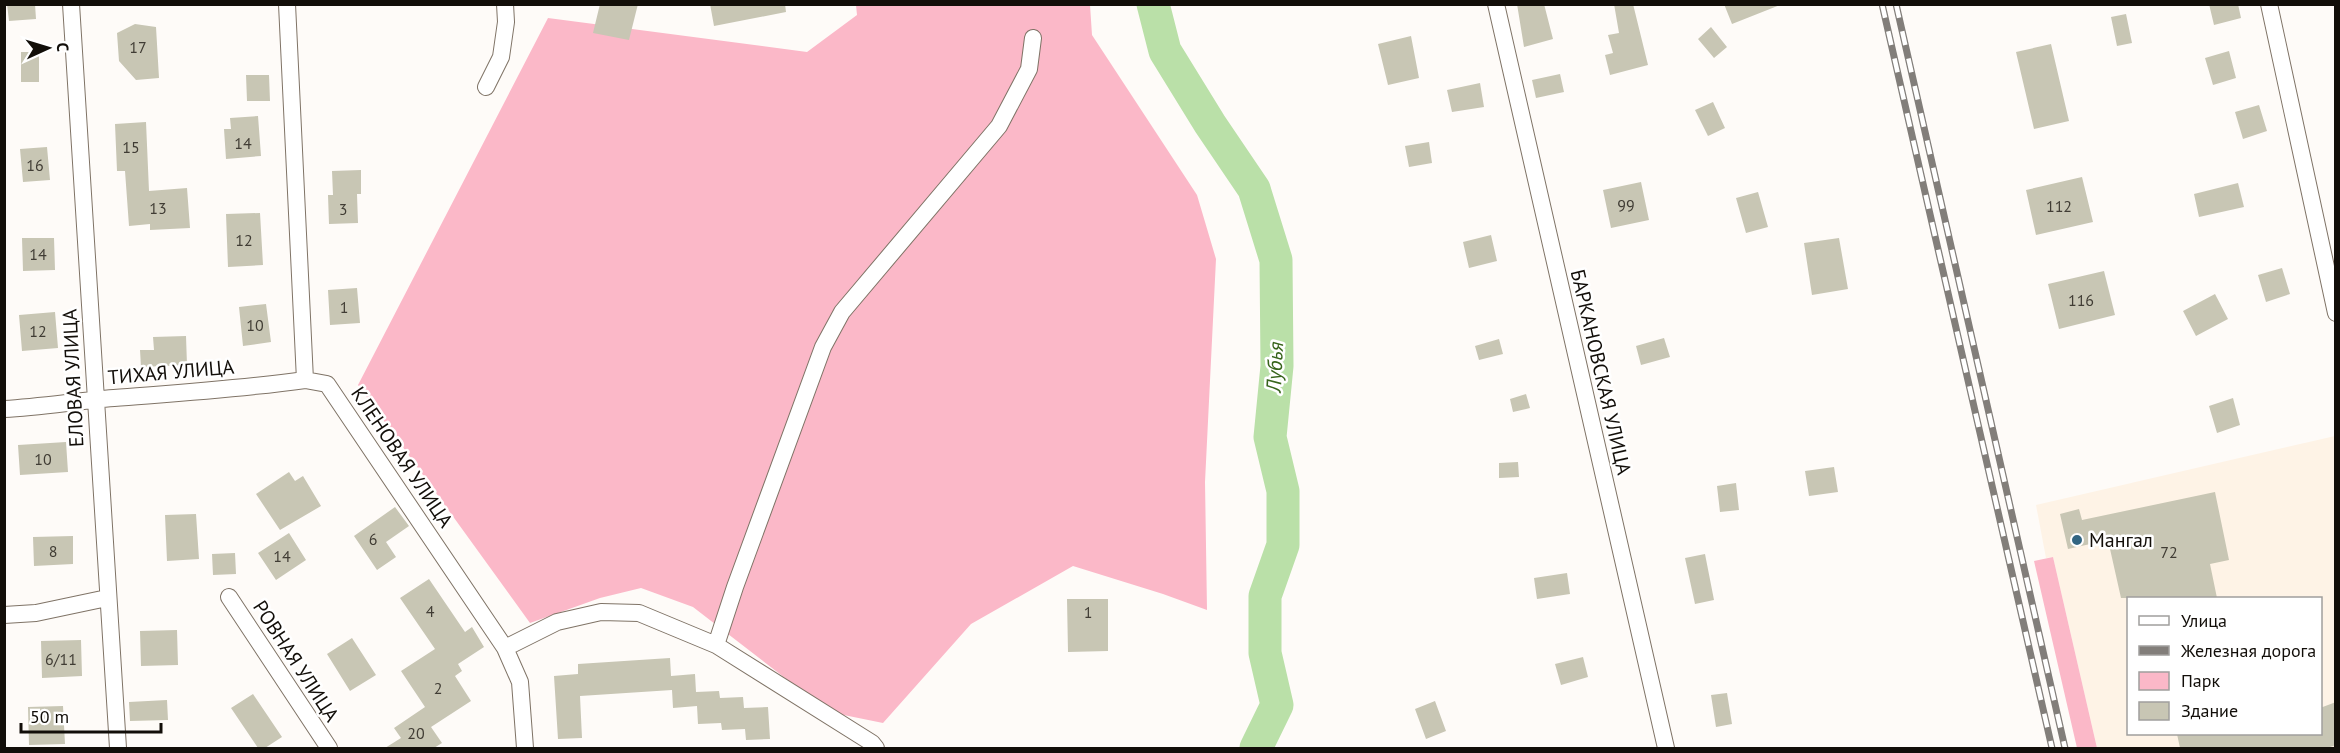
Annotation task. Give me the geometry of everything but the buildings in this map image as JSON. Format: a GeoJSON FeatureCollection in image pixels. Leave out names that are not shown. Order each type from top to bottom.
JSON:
{"type":"FeatureCollection","features":[{"type":"Feature","properties":{"kind":"street","name":"ЕЛОВАЯ УЛИЦА"},"geometry":{"type":"LineString","coordinates":[[71,4],[118,748]]}},
{"type":"Feature","properties":{"kind":"street"},"geometry":{"type":"LineString","coordinates":[[287,4],[305,380]]}},
{"type":"Feature","properties":{"kind":"street"},"geometry":{"type":"LineString","coordinates":[[486,87],[501,57],[506,22],[505,4]]}},
{"type":"Feature","properties":{"kind":"street","name":"БАРКАНОВСКАЯ УЛИЦА"},"geometry":{"type":"LineString","coordinates":[[1496,4],[1666,748]]}},
{"type":"Feature","properties":{"kind":"street"},"geometry":{"type":"LineString","coordinates":[[2269,4],[2336,314]]}},
{"type":"Feature","properties":{"kind":"street"},"geometry":{"type":"LineString","coordinates":[[716,645],[823,347],[842,312],[999,126],[1029,69],[1033,38]]}},
{"type":"Feature","properties":{"kind":"street","name":"ТИХАЯ УЛИЦА"},"geometry":{"type":"LineString","coordinates":[[4,408],[38,407],[305,380]]}},
{"type":"Feature","properties":{"kind":"street","name":"КЛЕНОВАЯ УЛИЦА"},"geometry":{"type":"LineString","coordinates":[[305,380],[327,384],[505,648],[520,682],[525,748]]}},
{"type":"Feature","properties":{"kind":"street","name":"РОВНАЯ УЛИЦА"},"geometry":{"type":"LineString","coordinates":[[229,597],[329,748]]}},
{"type":"Feature","properties":{"kind":"street"},"geometry":{"type":"LineString","coordinates":[[4,615],[36,613],[107,598]]}},
{"type":"Feature","properties":{"kind":"street"},"geometry":{"type":"LineString","coordinates":[[505,648],[557,622],[601,612],[639,613],[716,645],[872,743],[876,748]]}},
{"type":"Feature","properties":{"kind":"shaded area"},"geometry":{"type":"Polygon","coordinates":[[[2335,436],[2335,748],[2097,748],[2053,557],[2046,558],[2036,505],[2335,436]]]}},
{"type":"Feature","properties":{"kind":"green space"},"geometry":{"type":"Polygon","coordinates":[[[856,5],[1090,5],[1092,35],[1197,195],[1216,259],[1205,482],[1207,610],[1073,566],[971,624],[883,723],[829,712],[693,607],[641,588],[600,598],[530,623],[358,385],[548,18],[807,52],[857,15],[856,5]]]}},
{"type":"Feature","properties":{"kind":"green space"},"geometry":{"type":"Polygon","coordinates":[[[2053,557],[2097,748],[2077,748],[2034,561],[2053,557]]]}},
{"type":"Feature","properties":{"kind":"waterway","name":"Лубья"},"geometry":{"type":"LineString","coordinates":[[1153,4],[1165,51],[1254,189],[1276,260],[1277,366],[1270,437],[1283,491],[1283,545],[1265,596],[1265,653],[1277,705],[1256,748]]}},
{"type":"Feature","properties":{"kind":"railway"},"geometry":{"type":"LineString","coordinates":[[1882,4],[2052,748]]}},
{"type":"Feature","properties":{"kind":"railway"},"geometry":{"type":"LineString","coordinates":[[1896,4],[2065,748]]}},
{"type":"Feature","properties":{"kind":"place","name":"Мангал"},"geometry":{"type":"Point","coordinates":[2077,540]}}]}
